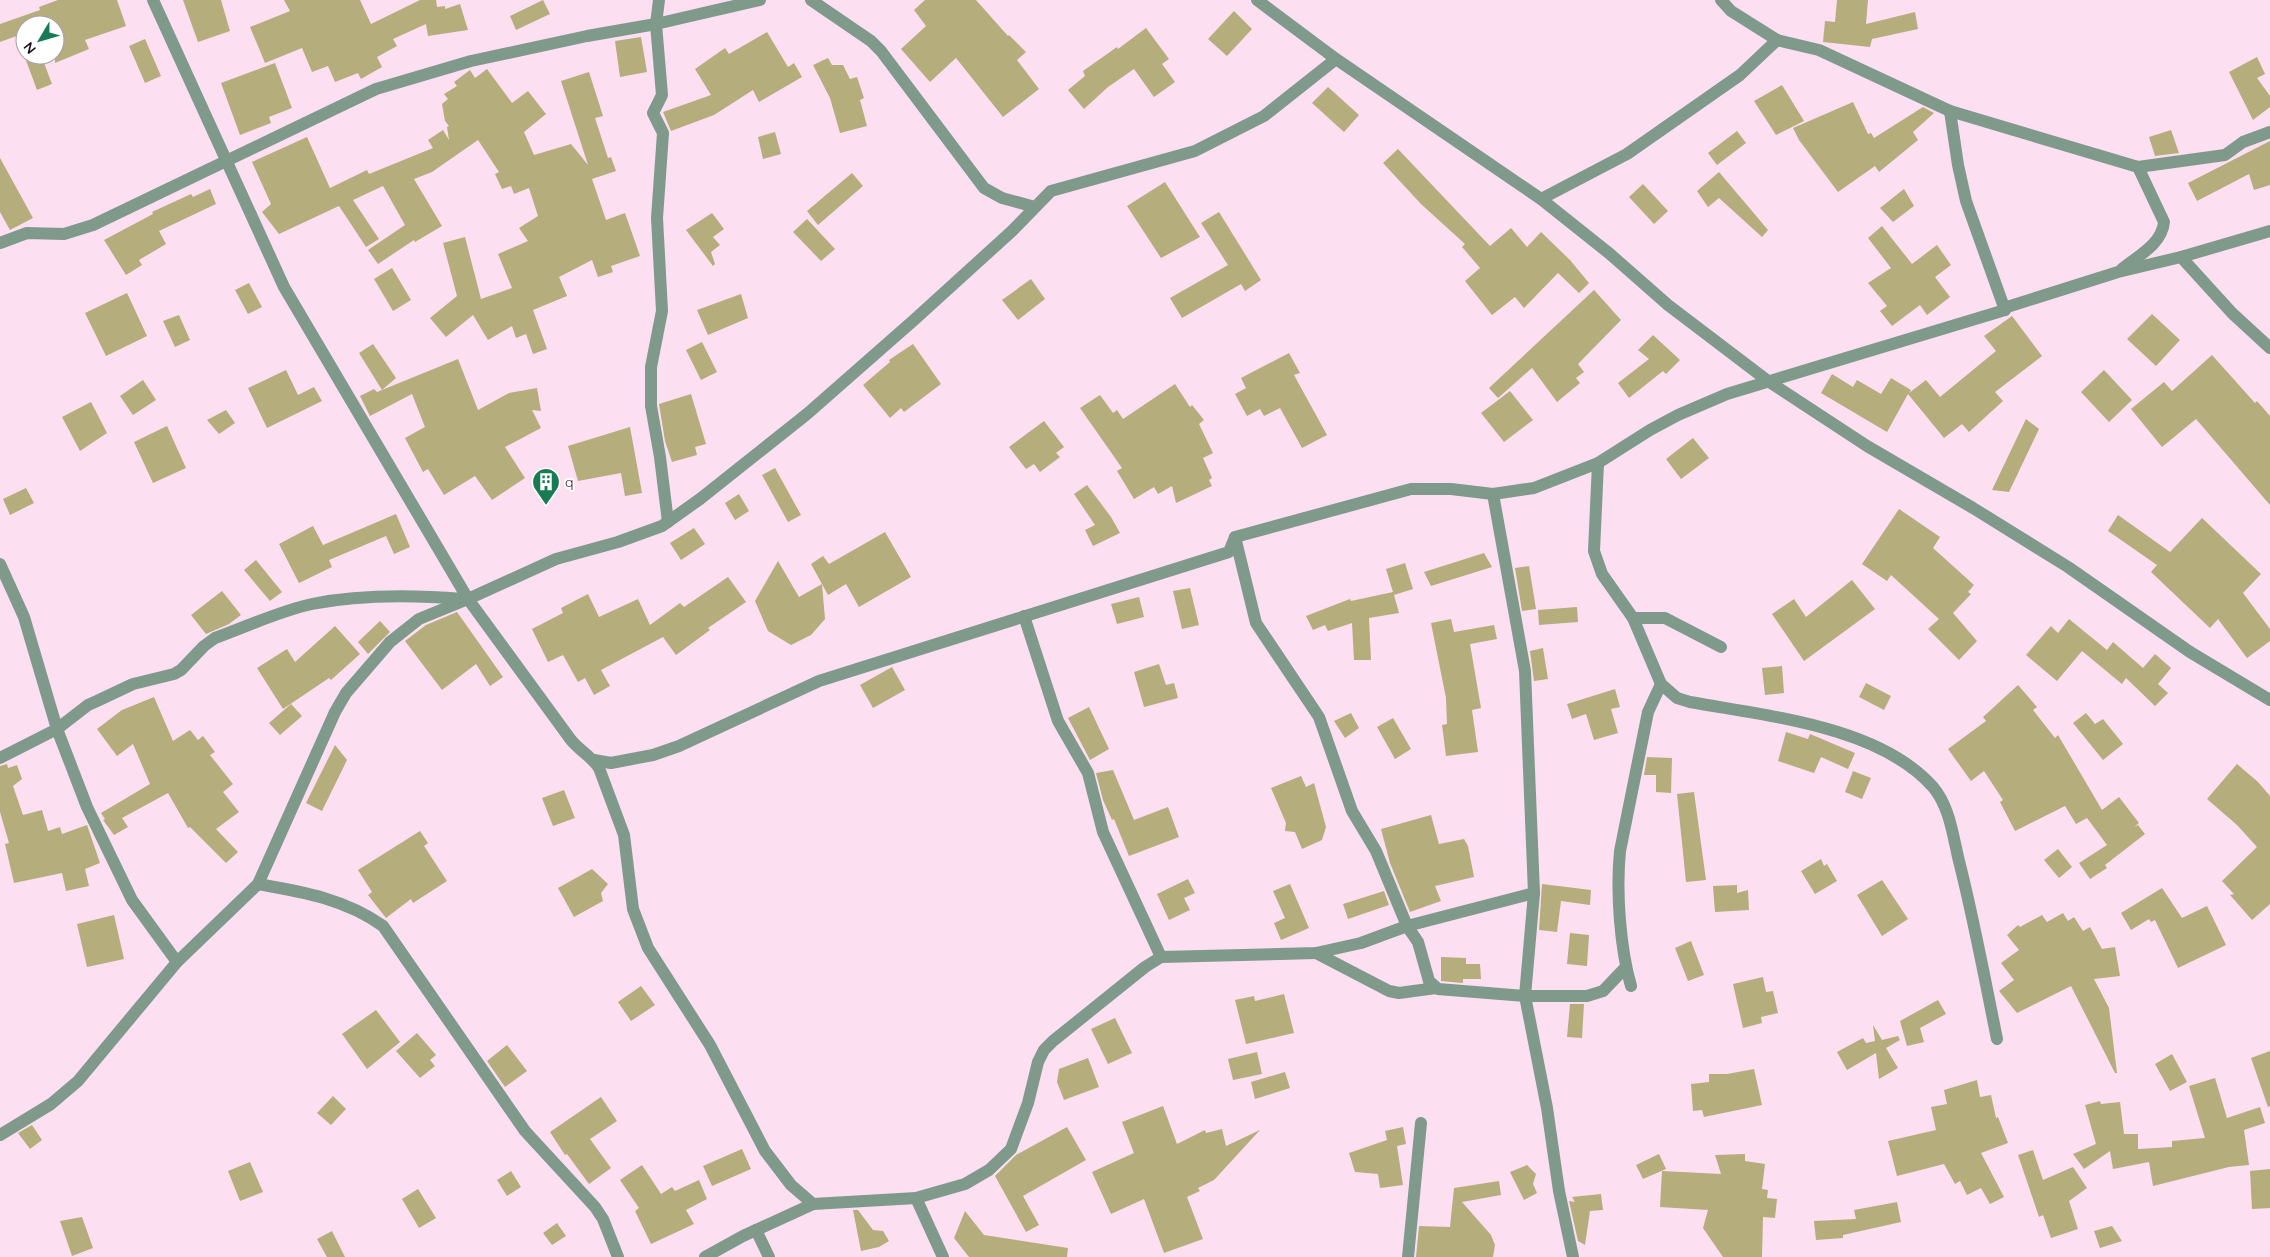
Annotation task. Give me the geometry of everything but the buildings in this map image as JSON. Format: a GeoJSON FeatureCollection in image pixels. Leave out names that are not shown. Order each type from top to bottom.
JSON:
{"type":"FeatureCollection","features":[{"type":"Feature","properties":{"kind":"street"},"geometry":{"type":"LineString","coordinates":[[152,0],[284,288],[468,599],[571,740],[586,756],[594,760],[611,763],[653,755],[679,746],[799,688],[1229,552],[1235,537]]}},
{"type":"Feature","properties":{"kind":"street"},"geometry":{"type":"LineString","coordinates":[[659,0],[656,24],[662,95],[653,113],[663,133],[657,218],[662,311],[651,367],[651,406],[660,457],[668,522]]}},
{"type":"Feature","properties":{"kind":"street"},"geometry":{"type":"LineString","coordinates":[[0,243],[9,238],[27,234],[64,234],[93,226],[226,160],[385,86],[472,61],[587,36],[656,24],[760,0]]}},
{"type":"Feature","properties":{"kind":"street"},"geometry":{"type":"LineString","coordinates":[[811,0],[871,41],[881,51],[984,188],[1002,198],[1035,207]]}},
{"type":"Feature","properties":{"kind":"street"},"geometry":{"type":"LineString","coordinates":[[1257,0],[1336,59],[1541,199],[1610,254],[1668,305],[1768,381],[1868,446],[2068,567],[2190,652],[2270,700]]}},
{"type":"Feature","properties":{"kind":"street"},"geometry":{"type":"LineString","coordinates":[[1721,0],[1731,11],[1777,40],[1819,50],[1950,111],[2138,167],[2225,155],[2243,142],[2270,132]]}},
{"type":"Feature","properties":{"kind":"street"},"geometry":{"type":"LineString","coordinates":[[1541,199],[1627,154],[1740,75],[1777,40]]}},
{"type":"Feature","properties":{"kind":"street"},"geometry":{"type":"LineString","coordinates":[[0,1135],[51,1104],[78,1081],[177,962],[258,884],[324,732],[346,693],[390,642],[405,628],[419,619],[556,559],[618,542],[668,522],[807,414],[968,272],[1051,192],[1195,151],[1264,116],[1336,59]]}},
{"type":"Feature","properties":{"kind":"street"},"geometry":{"type":"LineString","coordinates":[[1950,111],[1958,165],[1966,201],[2006,310]]}},
{"type":"Feature","properties":{"kind":"street"},"geometry":{"type":"LineString","coordinates":[[2118,272],[2156,242],[2163,228],[2164,222],[2138,167]]}},
{"type":"Feature","properties":{"kind":"street"},"geometry":{"type":"LineString","coordinates":[[1235,537],[1411,489],[1451,489],[1493,494],[1534,488],[1598,463],[1678,415],[1727,394],[2006,310],[2007,307],[2118,272],[2181,257],[2270,231]]}},
{"type":"Feature","properties":{"kind":"street"},"geometry":{"type":"LineString","coordinates":[[2181,257],[2237,318],[2270,348]]}},
{"type":"Feature","properties":{"kind":"street"},"geometry":{"type":"LineString","coordinates":[[1598,463],[1594,551],[1602,574],[1633,618],[1661,684],[1677,698],[1690,702],[1823,727],[1870,745],[1906,763],[1933,787],[1948,816],[1973,918],[1997,1039]]}},
{"type":"Feature","properties":{"kind":"street"},"geometry":{"type":"LineString","coordinates":[[1493,494],[1525,671],[1534,893],[1525,996],[1547,1108],[1559,1191],[1573,1257]]}},
{"type":"Feature","properties":{"kind":"street"},"geometry":{"type":"LineString","coordinates":[[1235,537],[1256,623],[1319,717],[1352,811],[1376,851],[1407,926],[1418,942],[1429,981],[1436,988]]}},
{"type":"Feature","properties":{"kind":"street"},"geometry":{"type":"LineString","coordinates":[[0,564],[24,617],[57,729],[87,807],[132,900],[177,962]]}},
{"type":"Feature","properties":{"kind":"street"},"geometry":{"type":"LineString","coordinates":[[0,758],[57,729],[97,701],[133,684],[174,674],[181,670],[204,646],[215,638],[302,607],[329,601],[391,595],[468,599]]}},
{"type":"Feature","properties":{"kind":"street"},"geometry":{"type":"LineString","coordinates":[[1024,616],[1058,721],[1088,773],[1103,832],[1160,957]]}},
{"type":"Feature","properties":{"kind":"street"},"geometry":{"type":"LineString","coordinates":[[1633,618],[1665,618],[1721,647]]}},
{"type":"Feature","properties":{"kind":"street"},"geometry":{"type":"LineString","coordinates":[[1631,986],[1626,967],[1618,871],[1620,851],[1648,712],[1661,684]]}},
{"type":"Feature","properties":{"kind":"street"},"geometry":{"type":"LineString","coordinates":[[594,760],[624,835],[632,909],[648,948],[710,1045],[765,1152],[791,1184],[812,1204]]}},
{"type":"Feature","properties":{"kind":"street"},"geometry":{"type":"LineString","coordinates":[[258,884],[312,893],[348,905],[383,926],[525,1131],[603,1219],[618,1257]]}},
{"type":"Feature","properties":{"kind":"street"},"geometry":{"type":"LineString","coordinates":[[705,1257],[756,1230],[812,1204],[916,1198],[965,1184],[989,1170],[1011,1149],[1028,1103],[1038,1062],[1044,1050],[1145,966],[1160,957],[1316,953],[1362,943],[1407,926],[1534,893]]}},
{"type":"Feature","properties":{"kind":"street"},"geometry":{"type":"LineString","coordinates":[[1316,953],[1389,991],[1398,993],[1436,988],[1525,996],[1594,994],[1603,991],[1626,967]]}},
{"type":"Feature","properties":{"kind":"street"},"geometry":{"type":"LineString","coordinates":[[1408,1257],[1421,1123]]}},
{"type":"Feature","properties":{"kind":"street"},"geometry":{"type":"LineString","coordinates":[[916,1198],[943,1257]]}},
{"type":"Feature","properties":{"kind":"street"},"geometry":{"type":"LineString","coordinates":[[756,1230],[769,1257]]}},
{"type":"Feature","properties":{"kind":"place","name":"q"},"geometry":{"type":"Point","coordinates":[546,506]}}]}
